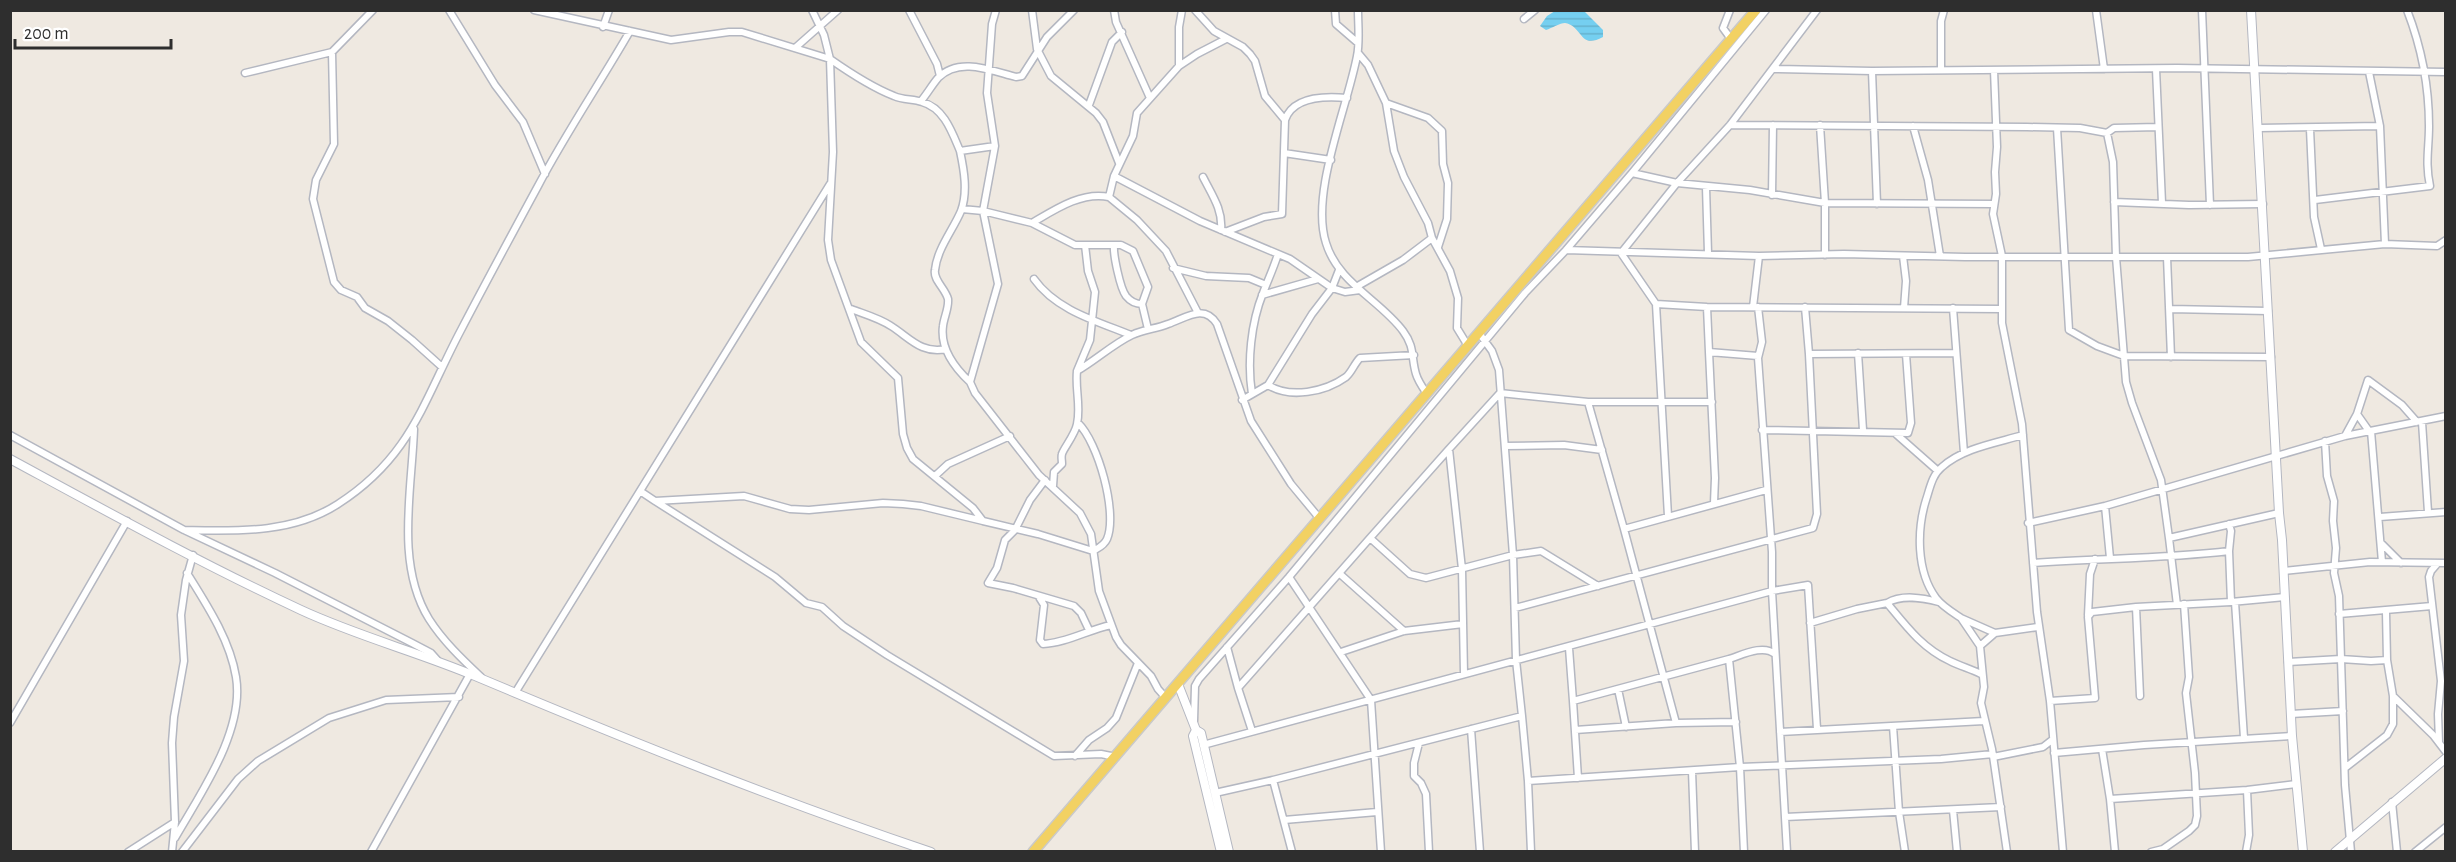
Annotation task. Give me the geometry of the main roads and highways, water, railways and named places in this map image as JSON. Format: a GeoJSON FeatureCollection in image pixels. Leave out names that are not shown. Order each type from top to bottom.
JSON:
{"type":"FeatureCollection","features":[{"type":"Feature","properties":{"kind":"main road"},"geometry":{"type":"LineString","coordinates":[[1033,852],[1468,346],[1482,337],[1756,10]]}},
{"type":"Feature","properties":{"kind":"water"},"geometry":{"type":"Polygon","coordinates":[[[1555,11],[1584,11],[1603,30],[1603,37],[1589,41],[1571,25],[1565,23],[1546,30],[1540,26],[1547,16],[1555,11]]]}}]}
